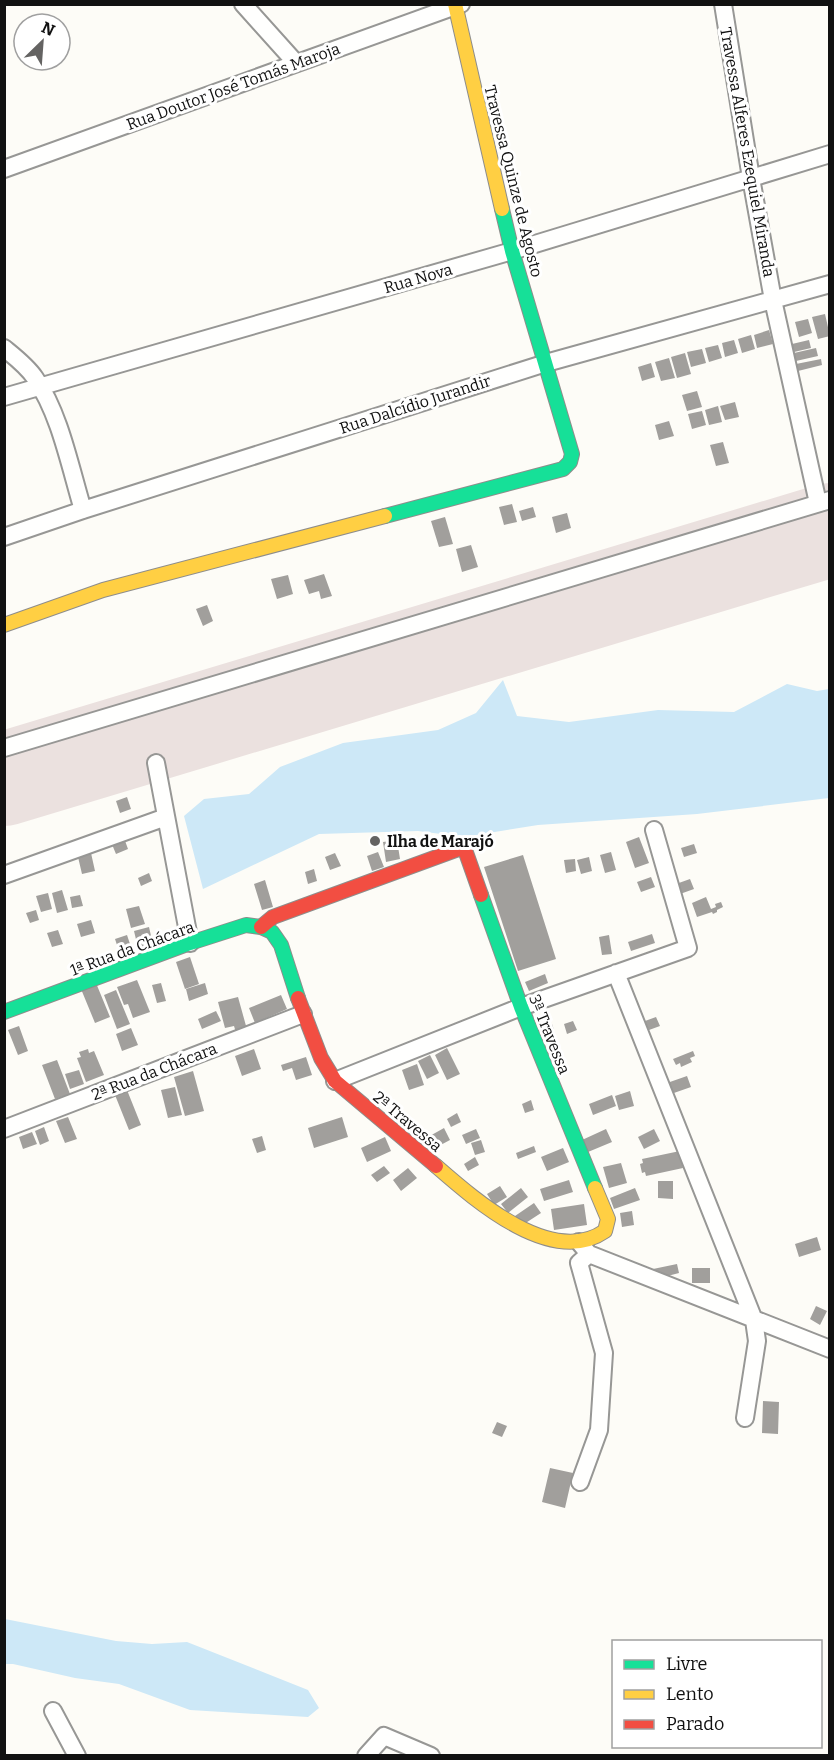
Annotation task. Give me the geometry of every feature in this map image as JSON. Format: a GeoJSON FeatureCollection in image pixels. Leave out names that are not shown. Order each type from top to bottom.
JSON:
{"type":"FeatureCollection","features":[{"type":"Feature","properties":{"kind":"street"},"geometry":{"type":"LineString","coordinates":[[243,4],[296,63]]}},
{"type":"Feature","properties":{"kind":"street","name":"Travessa Alferes Ezequiel Miranda"},"geometry":{"type":"LineString","coordinates":[[723,4],[773,300],[824,502]]}},
{"type":"Feature","properties":{"kind":"street","name":"Rua Doutor José Tomás Maroja"},"geometry":{"type":"LineString","coordinates":[[4,169],[457,5]]}},
{"type":"Feature","properties":{"kind":"street","name":"Travessa Quinze de Agosto"},"geometry":{"type":"LineString","coordinates":[[4,625],[103,590],[563,469],[570,462],[572,453],[512,251],[457,5]]}},
{"type":"Feature","properties":{"kind":"street","name":"Rua Nova"},"geometry":{"type":"LineString","coordinates":[[4,397],[512,251],[830,154]]}},
{"type":"Feature","properties":{"kind":"street","name":"Rua Dalcídio Jurandir"},"geometry":{"type":"LineString","coordinates":[[4,537],[546,363],[830,284]]}},
{"type":"Feature","properties":{"kind":"street"},"geometry":{"type":"LineString","coordinates":[[4,348],[33,375],[40,386],[59,428],[83,510]]}},
{"type":"Feature","properties":{"kind":"street"},"geometry":{"type":"LineString","coordinates":[[4,748],[824,502]]}},
{"type":"Feature","properties":{"kind":"street"},"geometry":{"type":"LineString","coordinates":[[156,763],[190,943]]}},
{"type":"Feature","properties":{"kind":"street"},"geometry":{"type":"LineString","coordinates":[[4,875],[166,817]]}},
{"type":"Feature","properties":{"kind":"street"},"geometry":{"type":"LineString","coordinates":[[335,1081],[521,1007],[688,948],[654,830]]}},
{"type":"Feature","properties":{"kind":"street","name":"3ª Travessa"},"geometry":{"type":"LineString","coordinates":[[267,929],[273,917],[464,847],[521,1007],[608,1219],[605,1231]]}},
{"type":"Feature","properties":{"kind":"street","name":"1ª Rua da Chácara"},"geometry":{"type":"LineString","coordinates":[[4,1012],[190,943],[246,925],[267,929]]}},
{"type":"Feature","properties":{"kind":"street","name":"2ª Travessa"},"geometry":{"type":"LineString","coordinates":[[267,929],[282,945],[303,1014],[321,1058],[335,1081],[495,1213],[535,1235],[584,1248],[605,1231]]}},
{"type":"Feature","properties":{"kind":"street"},"geometry":{"type":"LineString","coordinates":[[616,973],[754,1320],[757,1341],[745,1418]]}},
{"type":"Feature","properties":{"kind":"street","name":"2ª Rua da Chácara"},"geometry":{"type":"LineString","coordinates":[[4,1129],[303,1014]]}},
{"type":"Feature","properties":{"kind":"street"},"geometry":{"type":"LineString","coordinates":[[580,1482],[599,1430],[604,1353],[579,1263],[584,1248],[830,1350]]}},
{"type":"Feature","properties":{"kind":"street"},"geometry":{"type":"LineString","coordinates":[[53,1711],[77,1755]]}},
{"type":"Feature","properties":{"kind":"street"},"geometry":{"type":"LineString","coordinates":[[366,1755],[384,1736],[431,1755]]}},
{"type":"Feature","properties":{"kind":"water"},"geometry":{"type":"Polygon","coordinates":[[[503,680],[517,716],[569,722],[658,710],[734,712],[787,684],[817,691],[829,689],[829,798],[697,814],[538,825],[464,837],[418,831],[319,834],[203,889],[184,816],[204,799],[249,794],[280,767],[343,743],[438,730],[476,713],[503,680]]]}},
{"type":"Feature","properties":{"kind":"water"},"geometry":{"type":"Polygon","coordinates":[[[5,1619],[116,1641],[152,1644],[187,1642],[308,1690],[319,1708],[308,1717],[190,1710],[119,1684],[5,1664],[5,1619]]]}},
{"type":"Feature","properties":{"kind":"building"},"geometry":{"type":"Polygon","coordinates":[[[825,314],[830,336],[818,339],[812,317],[825,314]]]}},
{"type":"Feature","properties":{"kind":"building"},"geometry":{"type":"Polygon","coordinates":[[[808,319],[812,333],[799,337],[795,322],[808,319]]]}},
{"type":"Feature","properties":{"kind":"building"},"geometry":{"type":"Polygon","coordinates":[[[769,330],[773,344],[757,348],[754,335],[769,330]]]}},
{"type":"Feature","properties":{"kind":"building"},"geometry":{"type":"Polygon","coordinates":[[[751,335],[755,349],[742,353],[738,339],[751,335]]]}},
{"type":"Feature","properties":{"kind":"building"},"geometry":{"type":"Polygon","coordinates":[[[734,340],[738,353],[725,357],[722,343],[734,340]]]}},
{"type":"Feature","properties":{"kind":"building"},"geometry":{"type":"Polygon","coordinates":[[[809,340],[811,348],[794,352],[792,344],[809,340]]]}},
{"type":"Feature","properties":{"kind":"building"},"geometry":{"type":"Polygon","coordinates":[[[718,345],[722,358],[709,362],[705,348],[718,345]]]}},
{"type":"Feature","properties":{"kind":"building"},"geometry":{"type":"Polygon","coordinates":[[[816,348],[818,356],[796,361],[794,353],[816,348]]]}},
{"type":"Feature","properties":{"kind":"building"},"geometry":{"type":"Polygon","coordinates":[[[702,349],[706,363],[691,367],[687,352],[702,349]]]}},
{"type":"Feature","properties":{"kind":"building"},"geometry":{"type":"Polygon","coordinates":[[[685,353],[691,374],[677,378],[671,357],[685,353]]]}},
{"type":"Feature","properties":{"kind":"building"},"geometry":{"type":"Polygon","coordinates":[[[669,358],[675,378],[661,381],[655,362],[669,358]]]}},
{"type":"Feature","properties":{"kind":"building"},"geometry":{"type":"Polygon","coordinates":[[[821,359],[822,365],[798,371],[796,364],[821,359]]]}},
{"type":"Feature","properties":{"kind":"building"},"geometry":{"type":"Polygon","coordinates":[[[651,363],[655,377],[642,381],[638,367],[651,363]]]}},
{"type":"Feature","properties":{"kind":"building"},"geometry":{"type":"Polygon","coordinates":[[[697,391],[702,407],[687,411],[682,395],[697,391]]]}},
{"type":"Feature","properties":{"kind":"building"},"geometry":{"type":"Polygon","coordinates":[[[735,402],[739,417],[725,420],[720,406],[735,402]]]}},
{"type":"Feature","properties":{"kind":"building"},"geometry":{"type":"Polygon","coordinates":[[[718,406],[722,422],[709,425],[705,410],[718,406]]]}},
{"type":"Feature","properties":{"kind":"building"},"geometry":{"type":"Polygon","coordinates":[[[702,411],[706,425],[692,429],[688,414],[702,411]]]}},
{"type":"Feature","properties":{"kind":"building"},"geometry":{"type":"Polygon","coordinates":[[[669,421],[674,436],[659,440],[655,425],[669,421]]]}},
{"type":"Feature","properties":{"kind":"building"},"geometry":{"type":"Polygon","coordinates":[[[723,442],[729,463],[716,466],[710,445],[723,442]]]}},
{"type":"Feature","properties":{"kind":"building"},"geometry":{"type":"Polygon","coordinates":[[[512,504],[517,522],[504,525],[499,507],[512,504]]]}},
{"type":"Feature","properties":{"kind":"building"},"geometry":{"type":"Polygon","coordinates":[[[533,507],[536,517],[522,521],[519,511],[533,507]]]}},
{"type":"Feature","properties":{"kind":"building"},"geometry":{"type":"Polygon","coordinates":[[[567,513],[571,528],[556,533],[552,517],[567,513]]]}},
{"type":"Feature","properties":{"kind":"building"},"geometry":{"type":"Polygon","coordinates":[[[445,517],[453,544],[439,547],[431,521],[445,517]]]}},
{"type":"Feature","properties":{"kind":"building"},"geometry":{"type":"Polygon","coordinates":[[[471,545],[478,567],[462,572],[456,549],[471,545]]]}},
{"type":"Feature","properties":{"kind":"building"},"geometry":{"type":"Polygon","coordinates":[[[324,574],[332,596],[321,599],[319,591],[309,594],[304,580],[324,574]]]}},
{"type":"Feature","properties":{"kind":"building"},"geometry":{"type":"Polygon","coordinates":[[[288,575],[293,594],[277,599],[271,579],[288,575]]]}},
{"type":"Feature","properties":{"kind":"building"},"geometry":{"type":"Polygon","coordinates":[[[207,605],[213,621],[203,626],[196,609],[207,605]]]}},
{"type":"Feature","properties":{"kind":"building"},"geometry":{"type":"Polygon","coordinates":[[[127,797],[131,809],[120,813],[116,801],[127,797]]]}},
{"type":"Feature","properties":{"kind":"building"},"geometry":{"type":"Polygon","coordinates":[[[639,837],[649,863],[635,868],[626,842],[639,837]]]}},
{"type":"Feature","properties":{"kind":"building"},"geometry":{"type":"Polygon","coordinates":[[[124,838],[128,849],[116,854],[111,842],[124,838]]]}},
{"type":"Feature","properties":{"kind":"building"},"geometry":{"type":"Polygon","coordinates":[[[397,840],[400,859],[386,862],[383,842],[397,840]]]}},
{"type":"Feature","properties":{"kind":"building"},"geometry":{"type":"Polygon","coordinates":[[[694,844],[697,853],[684,857],[681,848],[694,844]]]}},
{"type":"Feature","properties":{"kind":"building"},"geometry":{"type":"Polygon","coordinates":[[[378,852],[384,867],[372,871],[367,856],[378,852]]]}},
{"type":"Feature","properties":{"kind":"building"},"geometry":{"type":"Polygon","coordinates":[[[611,852],[616,870],[605,873],[600,855],[611,852]]]}},
{"type":"Feature","properties":{"kind":"building"},"geometry":{"type":"Polygon","coordinates":[[[91,853],[95,871],[82,874],[78,857],[91,853]]]}},
{"type":"Feature","properties":{"kind":"building"},"geometry":{"type":"Polygon","coordinates":[[[335,853],[341,866],[330,870],[325,857],[335,853]]]}},
{"type":"Feature","properties":{"kind":"building"},"geometry":{"type":"Polygon","coordinates":[[[523,855],[556,959],[518,971],[484,867],[523,855]]]}},
{"type":"Feature","properties":{"kind":"building"},"geometry":{"type":"Polygon","coordinates":[[[589,857],[592,871],[581,874],[577,860],[589,857]]]}},
{"type":"Feature","properties":{"kind":"building"},"geometry":{"type":"Polygon","coordinates":[[[575,859],[576,871],[566,873],[564,860],[575,859]]]}},
{"type":"Feature","properties":{"kind":"building"},"geometry":{"type":"Polygon","coordinates":[[[314,869],[317,881],[308,884],[305,872],[314,869]]]}},
{"type":"Feature","properties":{"kind":"building"},"geometry":{"type":"Polygon","coordinates":[[[149,873],[152,881],[141,886],[138,878],[149,873]]]}},
{"type":"Feature","properties":{"kind":"building"},"geometry":{"type":"Polygon","coordinates":[[[651,877],[655,887],[641,892],[637,882],[651,877]]]}},
{"type":"Feature","properties":{"kind":"building"},"geometry":{"type":"Polygon","coordinates":[[[690,879],[694,889],[680,894],[676,884],[690,879]]]}},
{"type":"Feature","properties":{"kind":"building"},"geometry":{"type":"Polygon","coordinates":[[[265,880],[273,907],[262,910],[254,884],[265,880]]]}},
{"type":"Feature","properties":{"kind":"building"},"geometry":{"type":"Polygon","coordinates":[[[62,890],[68,910],[57,913],[52,893],[62,890]]]}},
{"type":"Feature","properties":{"kind":"building"},"geometry":{"type":"Polygon","coordinates":[[[48,893],[52,909],[41,912],[36,896],[48,893]]]}},
{"type":"Feature","properties":{"kind":"building"},"geometry":{"type":"Polygon","coordinates":[[[80,895],[83,906],[72,908],[70,897],[80,895]]]}},
{"type":"Feature","properties":{"kind":"building"},"geometry":{"type":"Polygon","coordinates":[[[706,897],[711,909],[716,907],[715,904],[721,902],[723,907],[713,914],[712,912],[697,917],[692,903],[706,897]]]}},
{"type":"Feature","properties":{"kind":"building"},"geometry":{"type":"Polygon","coordinates":[[[139,906],[145,924],[131,928],[126,909],[139,906]]]}},
{"type":"Feature","properties":{"kind":"building"},"geometry":{"type":"Polygon","coordinates":[[[36,910],[39,920],[30,923],[26,913],[36,910]]]}},
{"type":"Feature","properties":{"kind":"building"},"geometry":{"type":"Polygon","coordinates":[[[91,920],[95,933],[81,937],[77,924],[91,920]]]}},
{"type":"Feature","properties":{"kind":"building"},"geometry":{"type":"Polygon","coordinates":[[[149,927],[154,949],[139,952],[134,931],[149,927]]]}},
{"type":"Feature","properties":{"kind":"building"},"geometry":{"type":"Polygon","coordinates":[[[58,930],[63,944],[52,947],[47,933],[58,930]]]}},
{"type":"Feature","properties":{"kind":"building"},"geometry":{"type":"Polygon","coordinates":[[[652,934],[655,943],[631,951],[628,942],[652,934]]]}},
{"type":"Feature","properties":{"kind":"building"},"geometry":{"type":"Polygon","coordinates":[[[127,935],[133,953],[121,957],[115,939],[127,935]]]}},
{"type":"Feature","properties":{"kind":"building"},"geometry":{"type":"Polygon","coordinates":[[[609,935],[612,954],[602,955],[599,937],[609,935]]]}},
{"type":"Feature","properties":{"kind":"building"},"geometry":{"type":"Polygon","coordinates":[[[190,957],[199,984],[185,989],[176,962],[190,957]]]}},
{"type":"Feature","properties":{"kind":"building"},"geometry":{"type":"Polygon","coordinates":[[[545,974],[548,983],[529,991],[525,982],[545,974]]]}},
{"type":"Feature","properties":{"kind":"building"},"geometry":{"type":"Polygon","coordinates":[[[137,980],[150,1012],[133,1018],[128,1004],[124,1005],[117,987],[137,980]]]}},
{"type":"Feature","properties":{"kind":"building"},"geometry":{"type":"Polygon","coordinates":[[[96,983],[110,1017],[95,1023],[81,989],[96,983]]]}},
{"type":"Feature","properties":{"kind":"building"},"geometry":{"type":"Polygon","coordinates":[[[161,983],[166,1001],[157,1003],[152,985],[161,983]]]}},
{"type":"Feature","properties":{"kind":"building"},"geometry":{"type":"Polygon","coordinates":[[[205,983],[208,994],[189,1001],[186,989],[205,983]]]}},
{"type":"Feature","properties":{"kind":"building"},"geometry":{"type":"Polygon","coordinates":[[[116,990],[130,1024],[117,1029],[104,995],[116,990]]]}},
{"type":"Feature","properties":{"kind":"building"},"geometry":{"type":"Polygon","coordinates":[[[281,995],[287,1009],[255,1023],[249,1008],[281,995]]]}},
{"type":"Feature","properties":{"kind":"building"},"geometry":{"type":"Polygon","coordinates":[[[238,997],[248,1033],[237,1036],[234,1026],[225,1028],[218,1002],[238,997]]]}},
{"type":"Feature","properties":{"kind":"building"},"geometry":{"type":"Polygon","coordinates":[[[216,1011],[221,1021],[202,1029],[198,1019],[216,1011]]]}},
{"type":"Feature","properties":{"kind":"building"},"geometry":{"type":"Polygon","coordinates":[[[656,1017],[660,1026],[649,1030],[645,1021],[656,1017]]]}},
{"type":"Feature","properties":{"kind":"building"},"geometry":{"type":"Polygon","coordinates":[[[573,1021],[577,1030],[567,1034],[564,1024],[573,1021]]]}},
{"type":"Feature","properties":{"kind":"building"},"geometry":{"type":"Polygon","coordinates":[[[552,1024],[554,1030],[550,1032],[554,1043],[547,1045],[540,1029],[552,1024]]]}},
{"type":"Feature","properties":{"kind":"building"},"geometry":{"type":"Polygon","coordinates":[[[19,1026],[28,1051],[18,1055],[8,1030],[19,1026]]]}},
{"type":"Feature","properties":{"kind":"building"},"geometry":{"type":"Polygon","coordinates":[[[131,1028],[138,1045],[122,1051],[116,1034],[131,1028]]]}},
{"type":"Feature","properties":{"kind":"building"},"geometry":{"type":"Polygon","coordinates":[[[447,1048],[460,1074],[447,1080],[435,1055],[447,1048]]]}},
{"type":"Feature","properties":{"kind":"building"},"geometry":{"type":"Polygon","coordinates":[[[88,1049],[89,1053],[94,1051],[104,1075],[86,1082],[77,1058],[81,1057],[79,1052],[88,1049]]]}},
{"type":"Feature","properties":{"kind":"building"},"geometry":{"type":"Polygon","coordinates":[[[254,1049],[261,1069],[242,1076],[235,1056],[254,1049]]]}},
{"type":"Feature","properties":{"kind":"building"},"geometry":{"type":"Polygon","coordinates":[[[693,1051],[695,1056],[690,1058],[692,1062],[681,1067],[680,1063],[676,1065],[673,1059],[693,1051]]]}},
{"type":"Feature","properties":{"kind":"building"},"geometry":{"type":"Polygon","coordinates":[[[430,1055],[439,1073],[427,1079],[418,1061],[430,1055]]]}},
{"type":"Feature","properties":{"kind":"building"},"geometry":{"type":"Polygon","coordinates":[[[306,1057],[312,1075],[296,1080],[292,1068],[283,1071],[281,1065],[306,1057]]]}},
{"type":"Feature","properties":{"kind":"building"},"geometry":{"type":"Polygon","coordinates":[[[57,1060],[70,1094],[55,1099],[42,1065],[57,1060]]]}},
{"type":"Feature","properties":{"kind":"building"},"geometry":{"type":"Polygon","coordinates":[[[417,1064],[424,1085],[409,1090],[402,1070],[417,1064]]]}},
{"type":"Feature","properties":{"kind":"building"},"geometry":{"type":"Polygon","coordinates":[[[79,1070],[84,1084],[70,1089],[65,1074],[79,1070]]]}},
{"type":"Feature","properties":{"kind":"building"},"geometry":{"type":"Polygon","coordinates":[[[193,1071],[204,1111],[185,1116],[174,1077],[193,1071]]]}},
{"type":"Feature","properties":{"kind":"building"},"geometry":{"type":"Polygon","coordinates":[[[687,1076],[691,1087],[671,1094],[667,1083],[687,1076]]]}},
{"type":"Feature","properties":{"kind":"building"},"geometry":{"type":"Polygon","coordinates":[[[175,1087],[182,1115],[168,1118],[161,1090],[175,1087]]]}},
{"type":"Feature","properties":{"kind":"building"},"geometry":{"type":"Polygon","coordinates":[[[127,1090],[141,1125],[129,1130],[115,1095],[127,1090]]]}},
{"type":"Feature","properties":{"kind":"building"},"geometry":{"type":"Polygon","coordinates":[[[630,1091],[634,1106],[619,1110],[615,1096],[630,1091]]]}},
{"type":"Feature","properties":{"kind":"building"},"geometry":{"type":"Polygon","coordinates":[[[612,1095],[616,1106],[593,1115],[589,1104],[612,1095]]]}},
{"type":"Feature","properties":{"kind":"building"},"geometry":{"type":"Polygon","coordinates":[[[531,1100],[534,1110],[525,1113],[522,1104],[531,1100]]]}},
{"type":"Feature","properties":{"kind":"building"},"geometry":{"type":"Polygon","coordinates":[[[457,1113],[461,1122],[451,1127],[447,1119],[457,1113]]]}},
{"type":"Feature","properties":{"kind":"building"},"geometry":{"type":"Polygon","coordinates":[[[68,1117],[77,1139],[65,1143],[56,1121],[68,1117]]]}},
{"type":"Feature","properties":{"kind":"building"},"geometry":{"type":"Polygon","coordinates":[[[342,1117],[348,1137],[314,1148],[308,1128],[342,1117]]]}},
{"type":"Feature","properties":{"kind":"building"},"geometry":{"type":"Polygon","coordinates":[[[44,1127],[49,1141],[40,1145],[35,1131],[44,1127]]]}},
{"type":"Feature","properties":{"kind":"building"},"geometry":{"type":"Polygon","coordinates":[[[444,1128],[450,1140],[435,1148],[428,1137],[444,1128]]]}},
{"type":"Feature","properties":{"kind":"building"},"geometry":{"type":"Polygon","coordinates":[[[476,1129],[480,1138],[466,1144],[462,1135],[476,1129]]]}},
{"type":"Feature","properties":{"kind":"building"},"geometry":{"type":"Polygon","coordinates":[[[606,1129],[612,1142],[588,1152],[582,1140],[606,1129]]]}},
{"type":"Feature","properties":{"kind":"building"},"geometry":{"type":"Polygon","coordinates":[[[654,1129],[660,1141],[644,1149],[638,1137],[654,1129]]]}},
{"type":"Feature","properties":{"kind":"building"},"geometry":{"type":"Polygon","coordinates":[[[32,1132],[37,1144],[23,1149],[19,1137],[32,1132]]]}},
{"type":"Feature","properties":{"kind":"building"},"geometry":{"type":"Polygon","coordinates":[[[262,1136],[266,1150],[257,1153],[252,1139],[262,1136]]]}},
{"type":"Feature","properties":{"kind":"building"},"geometry":{"type":"Polygon","coordinates":[[[385,1137],[391,1151],[367,1162],[361,1148],[385,1137]]]}},
{"type":"Feature","properties":{"kind":"building"},"geometry":{"type":"Polygon","coordinates":[[[481,1140],[485,1152],[475,1155],[471,1143],[481,1140]]]}},
{"type":"Feature","properties":{"kind":"building"},"geometry":{"type":"Polygon","coordinates":[[[534,1146],[536,1152],[518,1159],[516,1153],[534,1146]]]}},
{"type":"Feature","properties":{"kind":"building"},"geometry":{"type":"Polygon","coordinates":[[[563,1148],[569,1162],[547,1171],[541,1157],[563,1148]]]}},
{"type":"Feature","properties":{"kind":"building"},"geometry":{"type":"Polygon","coordinates":[[[680,1151],[683,1168],[646,1176],[645,1172],[642,1173],[640,1164],[643,1163],[642,1159],[680,1151]]]}},
{"type":"Feature","properties":{"kind":"building"},"geometry":{"type":"Polygon","coordinates":[[[475,1157],[479,1165],[468,1171],[464,1164],[475,1157]]]}},
{"type":"Feature","properties":{"kind":"building"},"geometry":{"type":"Polygon","coordinates":[[[621,1163],[627,1183],[609,1188],[603,1167],[621,1163]]]}},
{"type":"Feature","properties":{"kind":"building"},"geometry":{"type":"Polygon","coordinates":[[[384,1166],[390,1173],[377,1182],[371,1175],[384,1166]]]}},
{"type":"Feature","properties":{"kind":"building"},"geometry":{"type":"Polygon","coordinates":[[[408,1168],[417,1178],[401,1191],[393,1180],[408,1168]]]}},
{"type":"Feature","properties":{"kind":"building"},"geometry":{"type":"Polygon","coordinates":[[[569,1180],[573,1192],[544,1201],[540,1189],[569,1180]]]}},
{"type":"Feature","properties":{"kind":"building"},"geometry":{"type":"Polygon","coordinates":[[[658,1181],[673,1181],[673,1199],[658,1198],[658,1181]]]}},
{"type":"Feature","properties":{"kind":"building"},"geometry":{"type":"Polygon","coordinates":[[[500,1186],[507,1197],[494,1205],[487,1194],[500,1186]]]}},
{"type":"Feature","properties":{"kind":"building"},"geometry":{"type":"Polygon","coordinates":[[[521,1188],[528,1197],[508,1213],[501,1204],[521,1188]]]}},
{"type":"Feature","properties":{"kind":"building"},"geometry":{"type":"Polygon","coordinates":[[[635,1188],[640,1200],[614,1209],[610,1198],[635,1188]]]}},
{"type":"Feature","properties":{"kind":"building"},"geometry":{"type":"Polygon","coordinates":[[[534,1203],[541,1213],[521,1226],[515,1216],[534,1203]]]}},
{"type":"Feature","properties":{"kind":"building"},"geometry":{"type":"Polygon","coordinates":[[[584,1204],[587,1225],[554,1230],[551,1209],[584,1204]]]}},
{"type":"Feature","properties":{"kind":"building"},"geometry":{"type":"Polygon","coordinates":[[[632,1211],[634,1225],[622,1227],[620,1213],[632,1211]]]}},
{"type":"Feature","properties":{"kind":"building"},"geometry":{"type":"Polygon","coordinates":[[[817,1237],[821,1250],[799,1257],[795,1244],[817,1237]]]}},
{"type":"Feature","properties":{"kind":"building"},"geometry":{"type":"Polygon","coordinates":[[[677,1264],[679,1273],[656,1279],[653,1269],[677,1264]]]}},
{"type":"Feature","properties":{"kind":"building"},"geometry":{"type":"Polygon","coordinates":[[[692,1268],[710,1268],[710,1283],[692,1283],[692,1268]]]}},
{"type":"Feature","properties":{"kind":"building"},"geometry":{"type":"Polygon","coordinates":[[[816,1306],[827,1311],[820,1325],[810,1319],[816,1306]]]}},
{"type":"Feature","properties":{"kind":"building"},"geometry":{"type":"Polygon","coordinates":[[[763,1401],[779,1402],[778,1434],[762,1433],[763,1401]]]}},
{"type":"Feature","properties":{"kind":"building"},"geometry":{"type":"Polygon","coordinates":[[[497,1422],[507,1426],[502,1437],[492,1433],[497,1422]]]}},
{"type":"Feature","properties":{"kind":"building"},"geometry":{"type":"Polygon","coordinates":[[[550,1468],[573,1473],[565,1508],[542,1502],[550,1468]]]}},
{"type":"Feature","properties":{"kind":"runway"},"geometry":{"type":"LineString","coordinates":[[4,779],[830,530]]}},
{"type":"Feature","properties":{"kind":"traffic: fast"},"geometry":{"type":"LineString","coordinates":[[385,516],[563,469],[570,462],[572,454],[512,251],[502,209]]}},
{"type":"Feature","properties":{"kind":"traffic: fast"},"geometry":{"type":"LineString","coordinates":[[481,895],[521,1007],[595,1188]]}},
{"type":"Feature","properties":{"kind":"traffic: fast"},"geometry":{"type":"LineString","coordinates":[[4,1012],[190,943],[246,925],[261,927],[272,932],[281,945],[298,998]]}},
{"type":"Feature","properties":{"kind":"traffic: slow"},"geometry":{"type":"LineString","coordinates":[[455,4],[502,209]]}},
{"type":"Feature","properties":{"kind":"traffic: slow"},"geometry":{"type":"LineString","coordinates":[[4,625],[103,590],[385,516]]}},
{"type":"Feature","properties":{"kind":"traffic: slow"},"geometry":{"type":"LineString","coordinates":[[436,1166],[471,1196],[515,1225],[539,1236],[562,1241],[584,1240],[605,1231],[608,1219],[595,1188]]}},
{"type":"Feature","properties":{"kind":"traffic: jam"},"geometry":{"type":"LineString","coordinates":[[261,927],[273,917],[464,847],[481,895]]}},
{"type":"Feature","properties":{"kind":"traffic: jam"},"geometry":{"type":"LineString","coordinates":[[298,998],[321,1058],[335,1081],[436,1166]]}},
{"type":"Feature","properties":{"kind":"place","name":"Ilha de Marajó"},"geometry":{"type":"Point","coordinates":[375,841]}}]}
